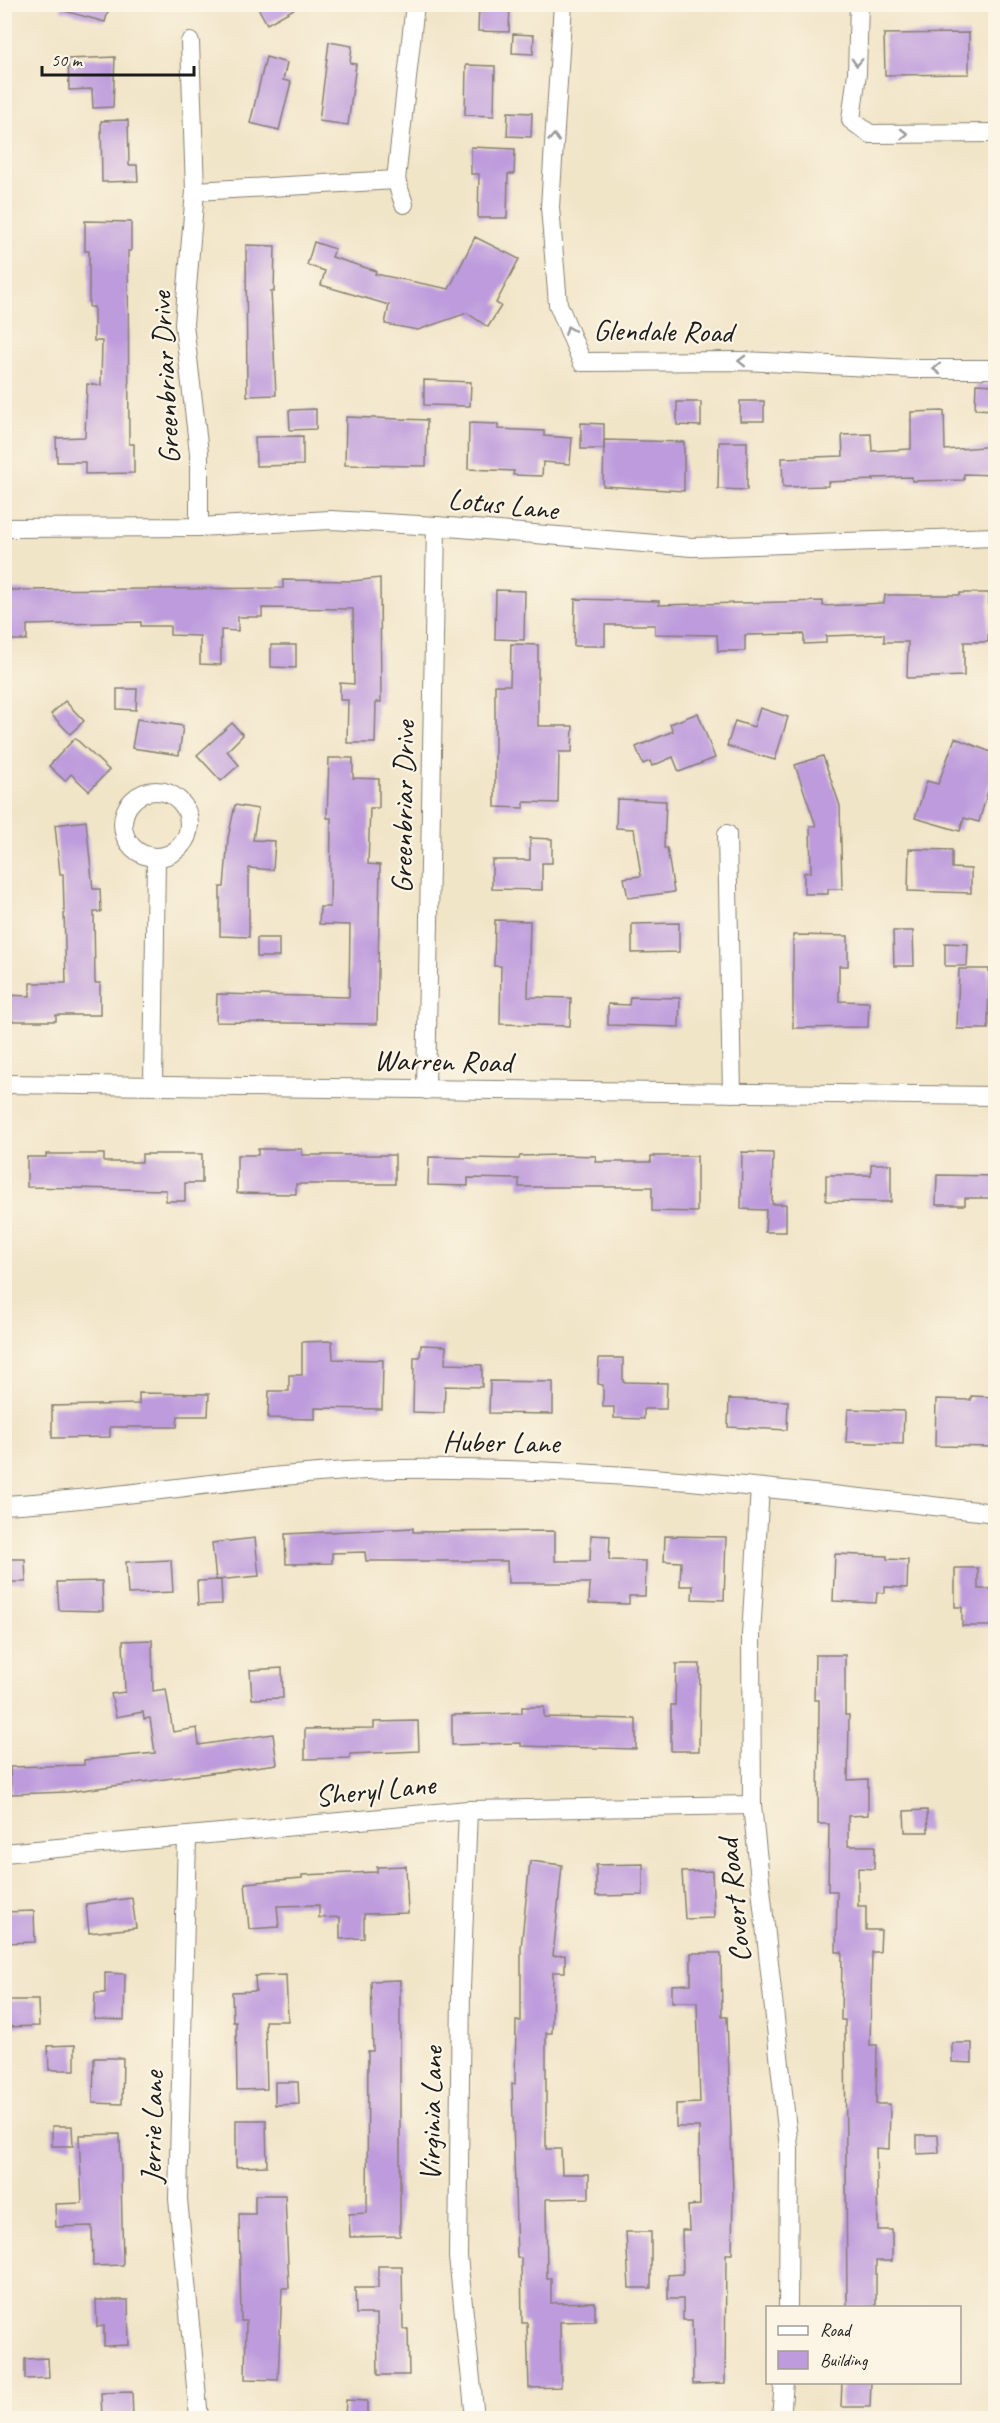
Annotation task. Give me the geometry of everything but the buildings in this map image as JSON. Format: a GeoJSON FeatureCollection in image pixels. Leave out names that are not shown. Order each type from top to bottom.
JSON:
{"type":"FeatureCollection","features":[{"type":"Feature","properties":{"kind":"street"},"geometry":{"type":"LineString","coordinates":[[404,204],[396,180],[415,4]]}},
{"type":"Feature","properties":{"kind":"street","name":"Glendale Road"},"geometry":{"type":"LineString","coordinates":[[563,4],[550,207],[558,304],[582,362],[742,361],[996,369]]}},
{"type":"Feature","properties":{"kind":"street"},"geometry":{"type":"LineString","coordinates":[[859,4],[857,73],[850,120],[870,134],[996,133]]}},
{"type":"Feature","properties":{"kind":"street","name":"Greenbriar Drive"},"geometry":{"type":"LineString","coordinates":[[190,42],[195,190],[184,324],[199,453],[199,527]]}},
{"type":"Feature","properties":{"kind":"street"},"geometry":{"type":"LineString","coordinates":[[195,190],[396,180]]}},
{"type":"Feature","properties":{"kind":"street","name":"Lotus Lane"},"geometry":{"type":"LineString","coordinates":[[4,528],[199,527],[332,520],[436,526],[692,548],[996,537]]}},
{"type":"Feature","properties":{"kind":"street","name":"Greenbriar Drive"},"geometry":{"type":"LineString","coordinates":[[426,1090],[436,526]]}},
{"type":"Feature","properties":{"kind":"street"},"geometry":{"type":"LineString","coordinates":[[727,834],[732,1093]]}},
{"type":"Feature","properties":{"kind":"street"},"geometry":{"type":"LineString","coordinates":[[153,1084],[156,857]]}},
{"type":"Feature","properties":{"kind":"street","name":"Warren Road"},"geometry":{"type":"LineString","coordinates":[[4,1084],[153,1084],[426,1090],[996,1096]]}},
{"type":"Feature","properties":{"kind":"street","name":"Huber Lane"},"geometry":{"type":"LineString","coordinates":[[4,1505],[243,1479],[395,1469],[543,1470],[658,1477],[996,1513]]}},
{"type":"Feature","properties":{"kind":"street","name":"Covert Road"},"geometry":{"type":"LineString","coordinates":[[760,1488],[751,1635],[752,1804],[789,2148],[788,2306]]}},
{"type":"Feature","properties":{"kind":"street","name":"Sheryl Lane"},"geometry":{"type":"LineString","coordinates":[[4,1853],[468,1810],[752,1804]]}},
{"type":"Feature","properties":{"kind":"street","name":"Virginia Lane"},"geometry":{"type":"LineString","coordinates":[[468,1810],[461,1989],[458,2258],[475,2418]]}},
{"type":"Feature","properties":{"kind":"street","name":"Jerrie Lane"},"geometry":{"type":"LineString","coordinates":[[187,1837],[178,2199],[199,2418]]}},
{"type":"Feature","properties":{"kind":"street"},"geometry":{"type":"LineString","coordinates":[[781,2418],[784,2384]]}}]}
